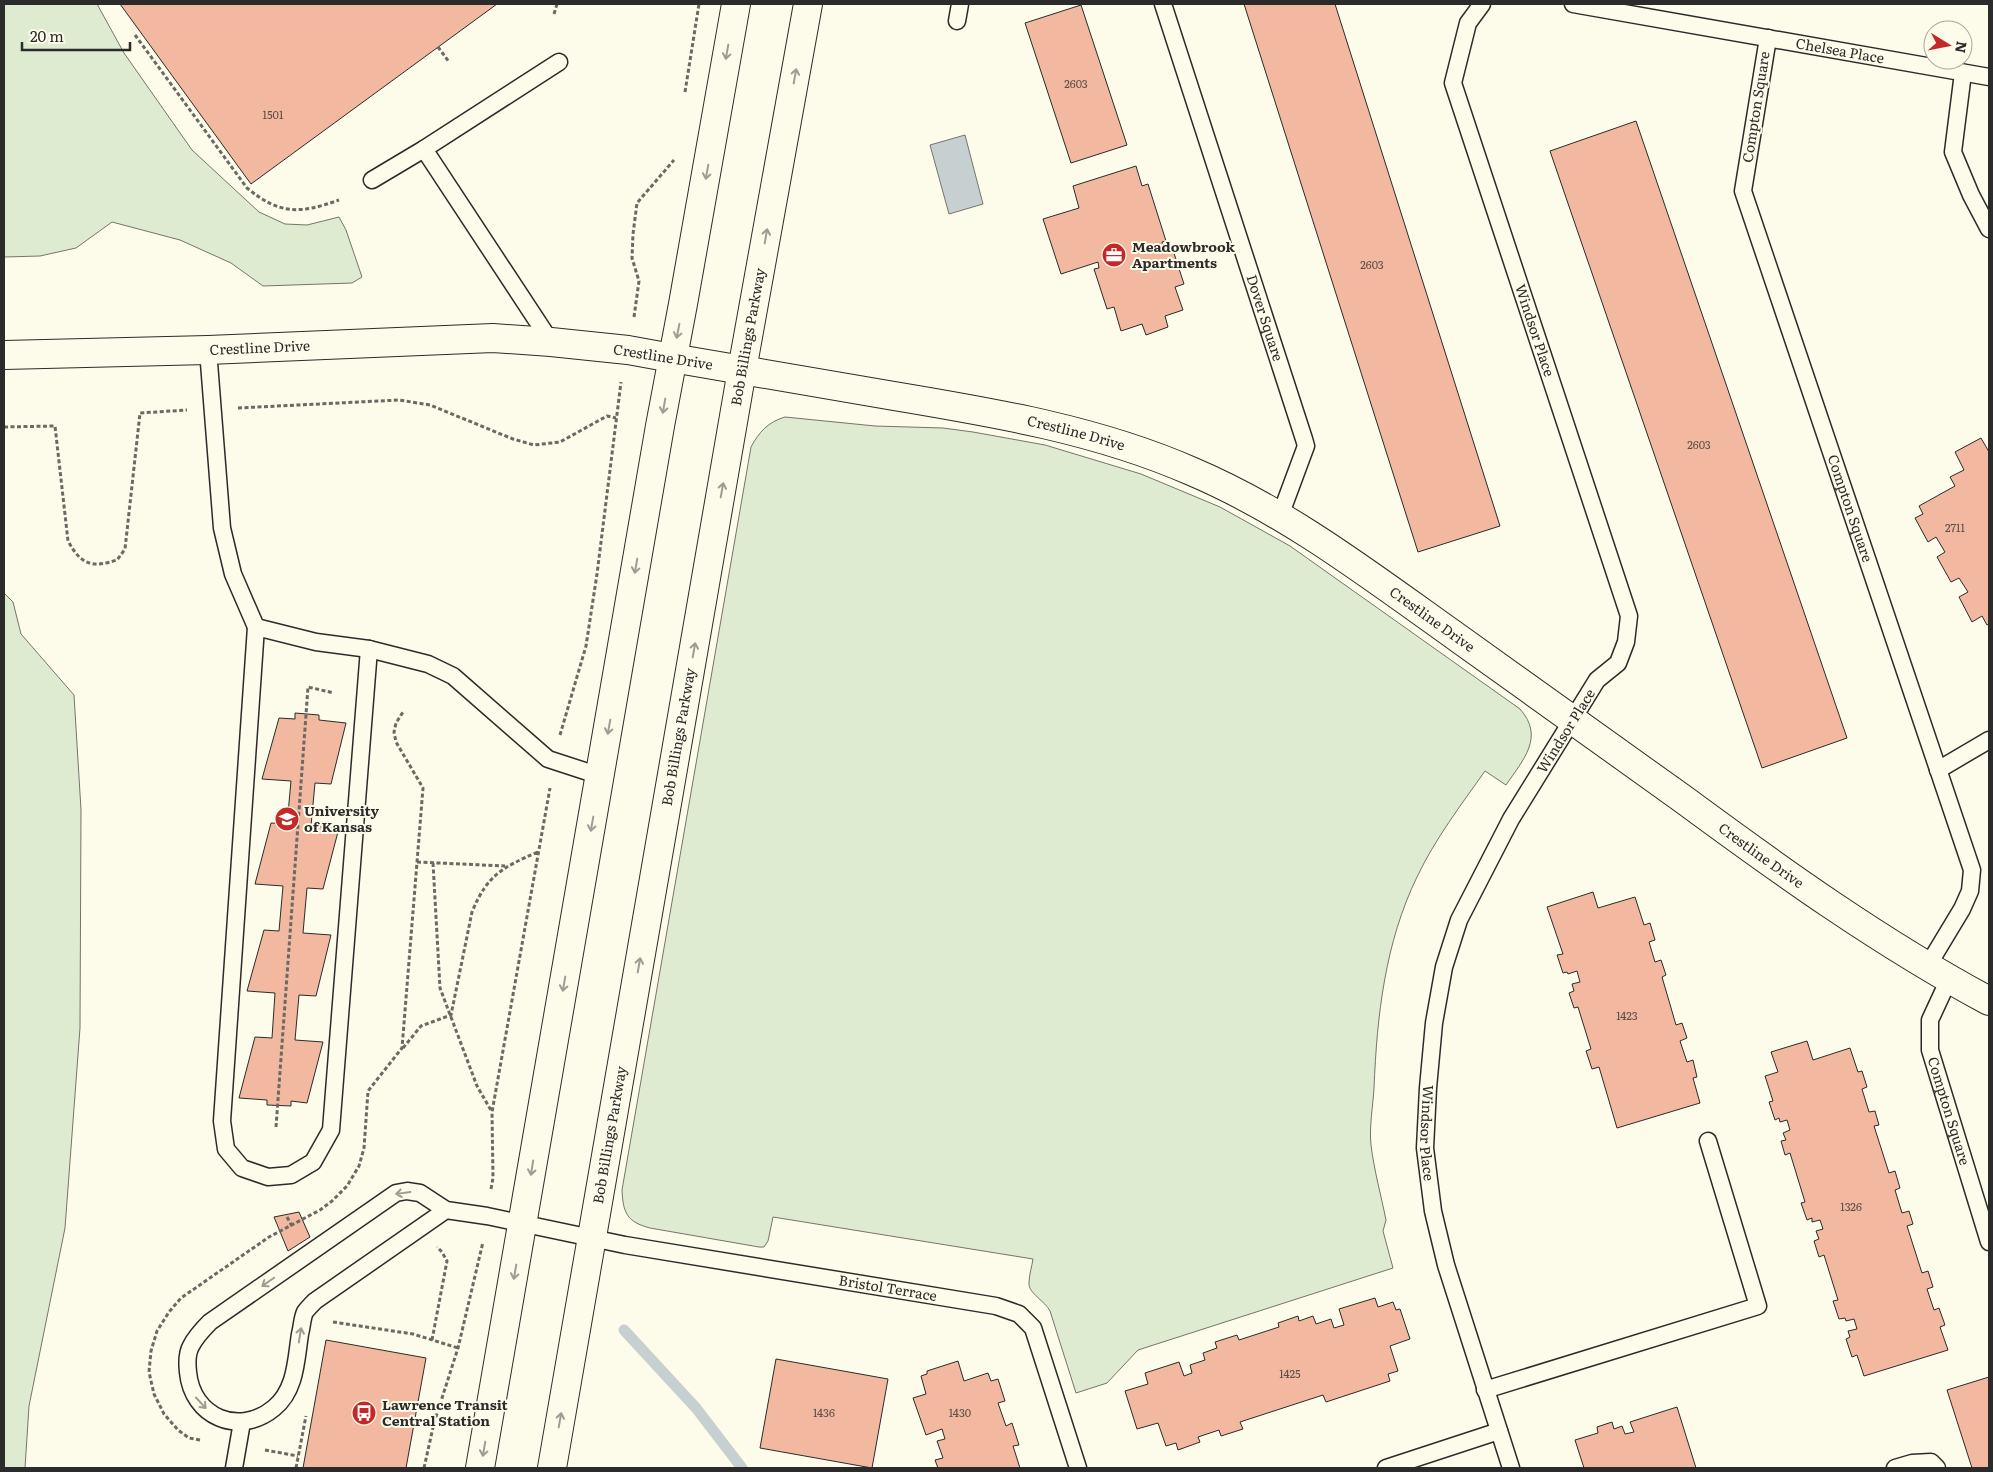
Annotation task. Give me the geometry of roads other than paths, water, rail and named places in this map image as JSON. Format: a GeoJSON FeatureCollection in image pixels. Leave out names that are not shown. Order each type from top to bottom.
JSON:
{"type":"FeatureCollection","features":[{"type":"Feature","properties":{"kind":"main road"},"geometry":{"type":"LineString","coordinates":[[480,1468],[672,358],[736,4]]}},
{"type":"Feature","properties":{"kind":"main road","name":"Bob Billings Parkway"},"geometry":{"type":"LineString","coordinates":[[552,1468],[742,370],[808,4]]}},
{"type":"Feature","properties":{"kind":"main road","name":"Crestline Drive"},"geometry":{"type":"LineString","coordinates":[[4,355],[208,350],[493,338],[551,342],[628,350],[956,406],[1044,423],[1106,439],[1190,470],[1250,498],[1280,516],[1352,563],[1791,878],[1938,973],[1989,1002]]}},
{"type":"Feature","properties":{"kind":"lane"},"geometry":{"type":"LineString","coordinates":[[957,21],[960,4]]}},
{"type":"Feature","properties":{"kind":"lane","name":"Dover Square"},"geometry":{"type":"LineString","coordinates":[[1163,4],[1306,446],[1280,516]]}},
{"type":"Feature","properties":{"kind":"lane","name":"Windsor Place"},"geometry":{"type":"LineString","coordinates":[[1482,4],[1468,23],[1453,83],[1629,616],[1626,642],[1618,663],[1597,680],[1511,819],[1459,920],[1444,967],[1434,1023],[1425,1148],[1432,1211],[1446,1265],[1511,1468]]}},
{"type":"Feature","properties":{"kind":"lane","name":"Chelsea Place"},"geometry":{"type":"LineString","coordinates":[[1573,4],[1989,77]]}},
{"type":"Feature","properties":{"kind":"lane","name":"Compton Square"},"geometry":{"type":"LineString","coordinates":[[1768,38],[1743,191],[1972,870],[1970,890],[1938,973],[1930,1020],[1930,1050],[1989,1242]]}},
{"type":"Feature","properties":{"kind":"lane"},"geometry":{"type":"LineString","coordinates":[[372,180],[424,149],[559,62]]}},
{"type":"Feature","properties":{"kind":"lane"},"geometry":{"type":"LineString","coordinates":[[1963,73],[1953,152],[1970,195],[1989,229]]}},
{"type":"Feature","properties":{"kind":"lane"},"geometry":{"type":"LineString","coordinates":[[424,149],[551,342]]}},
{"type":"Feature","properties":{"kind":"lane"},"geometry":{"type":"LineString","coordinates":[[208,350],[222,528],[233,574],[256,627],[222,1121],[226,1149],[242,1168],[268,1177],[291,1175],[313,1162],[331,1130],[369,649]]}},
{"type":"Feature","properties":{"kind":"lane"},"geometry":{"type":"LineString","coordinates":[[256,627],[316,642],[369,649],[428,664],[453,676],[548,759],[600,776]]}},
{"type":"Feature","properties":{"kind":"lane"},"geometry":{"type":"LineString","coordinates":[[1938,770],[1989,740]]}},
{"type":"Feature","properties":{"kind":"lane"},"geometry":{"type":"LineString","coordinates":[[1485,1390],[1758,1306],[1708,1140]]}},
{"type":"Feature","properties":{"kind":"lane"},"geometry":{"type":"LineString","coordinates":[[407,1191],[420,1193],[446,1210],[315,1300],[306,1312],[293,1380],[285,1396],[275,1407],[261,1417],[242,1422],[228,1422],[202,1406],[193,1394],[188,1378],[187,1363],[190,1347],[199,1333],[210,1322],[396,1193],[407,1191]]}},
{"type":"Feature","properties":{"kind":"lane","name":"Bristol Terrace"},"geometry":{"type":"LineString","coordinates":[[446,1210],[592,1238],[996,1306],[1019,1314],[1033,1328],[1078,1468]]}},
{"type":"Feature","properties":{"kind":"lane"},"geometry":{"type":"LineString","coordinates":[[234,1468],[242,1422]]}},
{"type":"Feature","properties":{"kind":"lane"},"geometry":{"type":"LineString","coordinates":[[1386,1468],[1499,1431]]}},
{"type":"Feature","properties":{"kind":"lane"},"geometry":{"type":"LineString","coordinates":[[1895,1468],[1912,1463],[1931,1462],[1937,1468]]}},
{"type":"Feature","properties":{"kind":"waterway"},"geometry":{"type":"LineString","coordinates":[[624,1330],[696,1408],[742,1468]]}},
{"type":"Feature","properties":{"kind":"place","name":"Meadowbrook Apartments"},"geometry":{"type":"Point","coordinates":[1114,255]}},
{"type":"Feature","properties":{"kind":"place","name":"University of Kansas"},"geometry":{"type":"Point","coordinates":[287,819]}},
{"type":"Feature","properties":{"kind":"place","name":"Lawrence Transit Central Station"},"geometry":{"type":"Point","coordinates":[364,1413]}}]}
